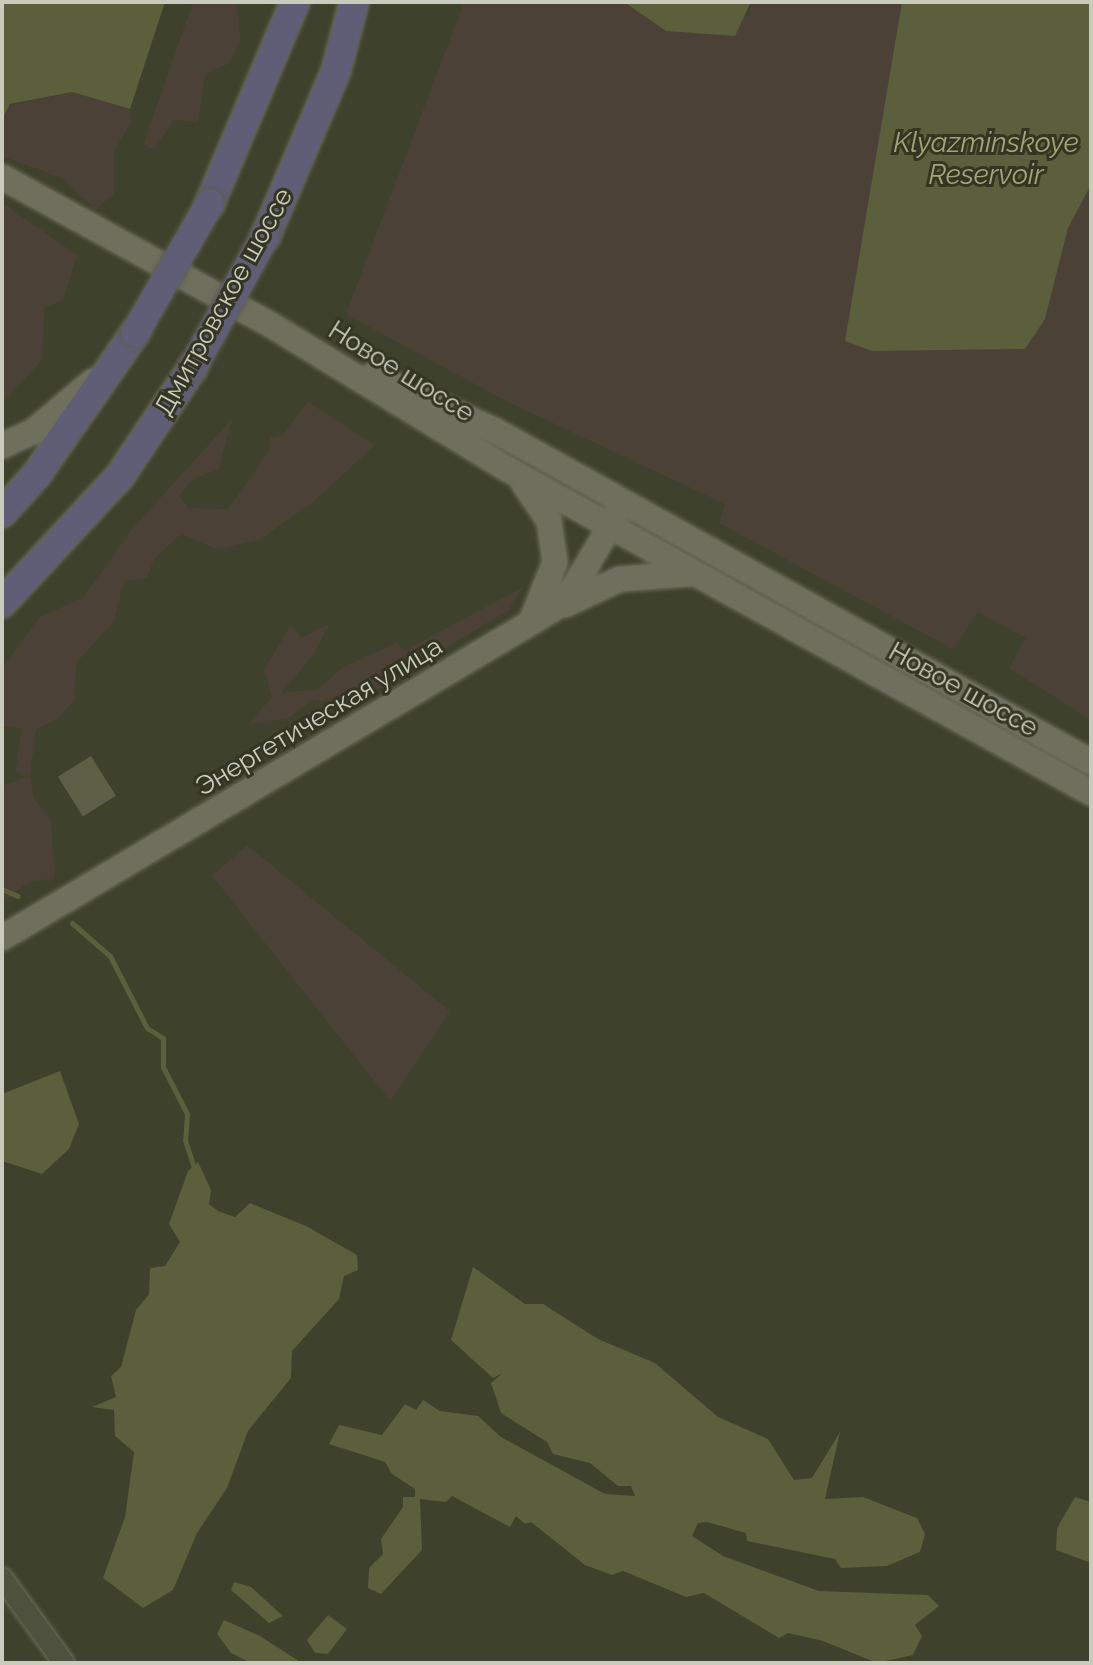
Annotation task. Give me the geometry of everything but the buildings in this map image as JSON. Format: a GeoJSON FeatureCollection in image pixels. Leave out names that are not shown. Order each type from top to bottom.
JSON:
{"type":"FeatureCollection","features":[{"type":"Feature","properties":{"kind":"highway"},"geometry":{"type":"LineString","coordinates":[[2,513],[37,474],[131,339],[210,203],[295,2]]}},
{"type":"Feature","properties":{"kind":"highway","name":"Дмитровское шоссе"},"geometry":{"type":"LineString","coordinates":[[2,603],[120,476],[193,367],[266,235],[336,71],[354,2]]}},
{"type":"Feature","properties":{"kind":"main road"},"geometry":{"type":"LineString","coordinates":[[2,177],[298,341]]}},
{"type":"Feature","properties":{"kind":"main road"},"geometry":{"type":"LineString","coordinates":[[2,446],[68,404],[131,339]]}},
{"type":"Feature","properties":{"kind":"main road","name":"Новое шоссе"},"geometry":{"type":"LineString","coordinates":[[298,341],[507,469],[1091,793]]}},
{"type":"Feature","properties":{"kind":"main road","name":"Новое шоссе"},"geometry":{"type":"LineString","coordinates":[[298,341],[496,431],[1091,762]]}},
{"type":"Feature","properties":{"kind":"main road"},"geometry":{"type":"LineString","coordinates":[[507,469],[543,507],[553,536],[552,582],[528,626]]}},
{"type":"Feature","properties":{"kind":"main road","name":"Энергетическая улица"},"geometry":{"type":"LineString","coordinates":[[2,938],[528,626],[573,589],[624,502]]}},
{"type":"Feature","properties":{"kind":"main road"},"geometry":{"type":"LineString","coordinates":[[528,626],[620,579],[697,576]]}},
{"type":"Feature","properties":{"kind":"street"},"geometry":{"type":"LineString","coordinates":[[2,1578],[64,1663]]}},
{"type":"Feature","properties":{"kind":"shaded area"},"geometry":{"type":"Polygon","coordinates":[[[193,2],[236,2],[241,42],[228,64],[205,74],[198,122],[174,120],[154,149],[143,145],[193,2]]]}},
{"type":"Feature","properties":{"kind":"shaded area"},"geometry":{"type":"Polygon","coordinates":[[[464,2],[624,2],[666,31],[749,16],[751,2],[902,2],[900,38],[1045,319],[1068,228],[1091,185],[1091,720],[1009,668],[1026,638],[978,612],[953,649],[719,523],[725,504],[508,402],[346,314],[464,2]]]}},
{"type":"Feature","properties":{"kind":"shaded area"},"geometry":{"type":"Polygon","coordinates":[[[72,92],[130,109],[131,123],[114,151],[114,194],[95,210],[62,178],[2,156],[2,120],[10,105],[72,92]]]}},
{"type":"Feature","properties":{"kind":"shaded area"},"geometry":{"type":"Polygon","coordinates":[[[2,203],[77,255],[63,300],[44,308],[43,359],[2,404],[2,203]]]}},
{"type":"Feature","properties":{"kind":"shaded area"},"geometry":{"type":"Polygon","coordinates":[[[308,402],[375,445],[313,502],[261,539],[218,550],[181,534],[154,559],[147,578],[124,581],[114,621],[76,663],[75,699],[59,718],[36,729],[30,776],[34,798],[51,821],[55,878],[29,882],[2,903],[2,786],[28,776],[15,773],[22,728],[2,727],[2,667],[41,616],[83,598],[133,528],[232,419],[219,469],[193,479],[179,496],[189,508],[228,509],[269,451],[270,438],[282,435],[308,402]]]}},
{"type":"Feature","properties":{"kind":"shaded area"},"geometry":{"type":"Polygon","coordinates":[[[523,587],[509,610],[355,702],[312,700],[287,719],[248,724],[272,697],[264,669],[291,625],[301,638],[329,624],[314,654],[281,693],[318,689],[345,666],[397,643],[404,651],[523,587]]]}},
{"type":"Feature","properties":{"kind":"shaded area"},"geometry":{"type":"Polygon","coordinates":[[[247,845],[450,1011],[390,1101],[212,876],[247,845]]]}},
{"type":"Feature","properties":{"kind":"water"},"geometry":{"type":"Polygon","coordinates":[[[2,2],[165,2],[130,109],[72,92],[10,104],[2,120],[2,2]]]}},
{"type":"Feature","properties":{"kind":"water"},"geometry":{"type":"Polygon","coordinates":[[[624,2],[751,2],[735,36],[666,31],[624,2]]]}},
{"type":"Feature","properties":{"kind":"water","name":"Klyazminskoye Reservoir"},"geometry":{"type":"Polygon","coordinates":[[[902,2],[1091,2],[1091,185],[1068,228],[1045,319],[1025,349],[872,351],[845,341],[902,2]]]}},
{"type":"Feature","properties":{"kind":"water"},"geometry":{"type":"Polygon","coordinates":[[[60,1071],[79,1124],[69,1149],[42,1174],[2,1161],[2,1094],[60,1071]]]}},
{"type":"Feature","properties":{"kind":"water"},"geometry":{"type":"Polygon","coordinates":[[[198,1162],[211,1190],[209,1204],[218,1211],[235,1217],[250,1203],[306,1226],[357,1255],[358,1270],[344,1276],[339,1299],[292,1351],[291,1378],[248,1431],[227,1488],[197,1533],[173,1590],[143,1608],[103,1578],[125,1517],[134,1452],[115,1436],[114,1410],[92,1407],[116,1397],[111,1376],[121,1367],[136,1310],[149,1294],[150,1268],[165,1266],[180,1242],[169,1224],[188,1171],[198,1162]]]}},
{"type":"Feature","properties":{"kind":"water"},"geometry":{"type":"Polygon","coordinates":[[[473,1267],[525,1304],[543,1304],[598,1339],[655,1363],[718,1417],[768,1439],[794,1480],[812,1478],[840,1432],[825,1499],[863,1497],[917,1518],[925,1534],[920,1552],[887,1566],[841,1568],[835,1559],[747,1541],[746,1533],[707,1522],[698,1523],[692,1536],[723,1556],[819,1591],[928,1595],[939,1606],[915,1625],[922,1636],[913,1655],[877,1663],[823,1641],[788,1633],[779,1638],[704,1593],[686,1597],[623,1571],[612,1575],[585,1565],[531,1522],[525,1524],[516,1516],[510,1527],[452,1496],[446,1502],[420,1499],[422,1550],[381,1594],[368,1588],[369,1568],[383,1554],[381,1539],[403,1507],[403,1497],[415,1497],[415,1489],[392,1474],[385,1462],[329,1444],[339,1425],[382,1435],[405,1404],[416,1410],[423,1400],[440,1411],[478,1416],[501,1437],[605,1494],[635,1496],[631,1486],[618,1486],[590,1463],[553,1454],[547,1442],[501,1413],[491,1383],[503,1373],[493,1378],[451,1340],[473,1267]]]}},
{"type":"Feature","properties":{"kind":"water"},"geometry":{"type":"Polygon","coordinates":[[[1075,1497],[1091,1502],[1091,1563],[1056,1550],[1057,1528],[1075,1497]]]}},
{"type":"Feature","properties":{"kind":"water"},"geometry":{"type":"Polygon","coordinates":[[[234,1582],[251,1587],[283,1616],[269,1623],[231,1590],[234,1582]]]}},
{"type":"Feature","properties":{"kind":"water"},"geometry":{"type":"Polygon","coordinates":[[[328,1615],[347,1629],[328,1654],[315,1653],[307,1640],[328,1615]]]}},
{"type":"Feature","properties":{"kind":"water"},"geometry":{"type":"Polygon","coordinates":[[[224,1620],[260,1636],[302,1663],[251,1663],[231,1653],[217,1634],[224,1620]]]}},
{"type":"Feature","properties":{"kind":"waterway"},"geometry":{"type":"LineString","coordinates":[[2,889],[18,896]]}},
{"type":"Feature","properties":{"kind":"waterway"},"geometry":{"type":"LineString","coordinates":[[72,923],[110,956],[147,1028],[163,1038],[163,1067],[187,1114],[185,1140],[195,1170]]}}]}
